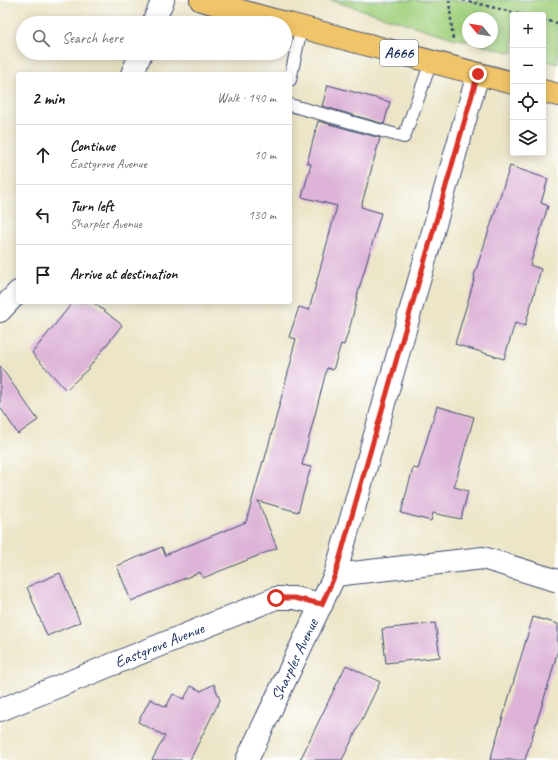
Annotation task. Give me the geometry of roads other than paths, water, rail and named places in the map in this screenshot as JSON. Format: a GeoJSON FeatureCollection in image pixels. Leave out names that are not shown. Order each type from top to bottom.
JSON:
{"type":"FeatureCollection","features":[{"type":"Feature","properties":{"kind":"highway","name":"A666"},"geometry":{"type":"LineString","coordinates":[[201,0],[258,16]]}},
{"type":"Feature","properties":{"kind":"highway","name":"A666"},"geometry":{"type":"LineString","coordinates":[[292,26],[510,82]]}},
{"type":"Feature","properties":{"kind":"highway"},"geometry":{"type":"LineString","coordinates":[[546,92],[558,95]]}},
{"type":"Feature","properties":{"kind":"street"},"geometry":{"type":"LineString","coordinates":[[156,16],[163,0]]}},
{"type":"Feature","properties":{"kind":"street"},"geometry":{"type":"LineString","coordinates":[[133,72],[138,60]]}},
{"type":"Feature","properties":{"kind":"street","name":"Sharples Avenue"},"geometry":{"type":"LineString","coordinates":[[246,760],[335,575],[478,74]]}},
{"type":"Feature","properties":{"kind":"street"},"geometry":{"type":"LineString","coordinates":[[0,311],[16,294]]}},
{"type":"Feature","properties":{"kind":"street"},"geometry":{"type":"LineString","coordinates":[[335,575],[484,558],[558,581]]}},
{"type":"Feature","properties":{"kind":"street","name":"Eastgrove Avenue"},"geometry":{"type":"LineString","coordinates":[[0,710],[276,598],[294,598],[322,604]]}},
{"type":"Feature","properties":{"kind":"lane"},"geometry":{"type":"LineString","coordinates":[[290,60],[290,72]]}},
{"type":"Feature","properties":{"kind":"lane"},"geometry":{"type":"LineString","coordinates":[[292,107],[404,137],[431,62]]}}]}
